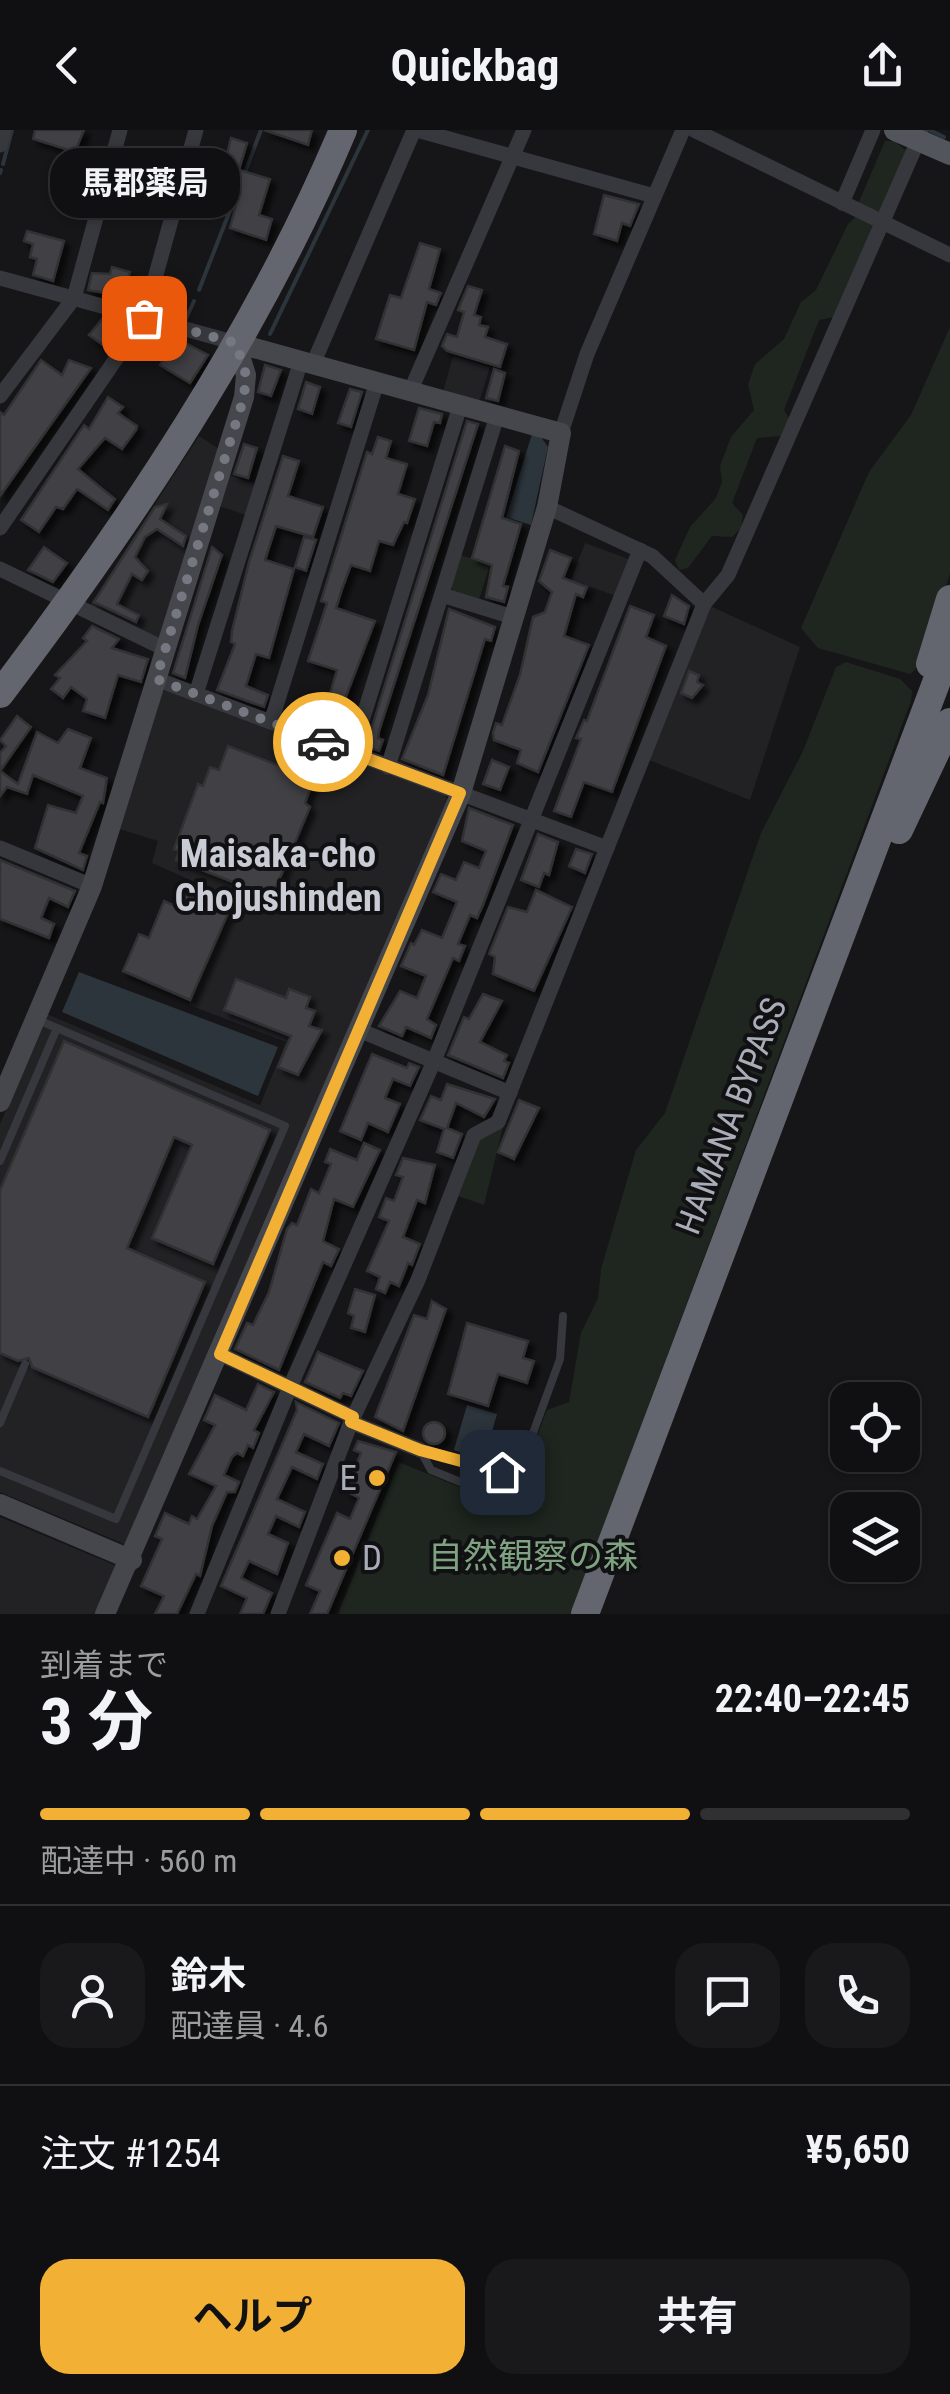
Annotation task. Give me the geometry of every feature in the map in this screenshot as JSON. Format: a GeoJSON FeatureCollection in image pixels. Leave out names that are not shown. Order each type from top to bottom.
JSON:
{"type":"FeatureCollection","features":[{"type":"Feature","properties":{"kind":"highway"},"geometry":{"type":"LineString","coordinates":[[0,694],[69,603],[236,343],[343,130]]}},
{"type":"Feature","properties":{"kind":"highway"},"geometry":{"type":"LineString","coordinates":[[890,826],[950,599]]}},
{"type":"Feature","properties":{"kind":"highway","name":"HAMANA BYPASS"},"geometry":{"type":"LineString","coordinates":[[606,1614],[890,826],[950,646]]}},
{"type":"Feature","properties":{"kind":"highway","name":"HAMANA BYPASS"},"geometry":{"type":"LineString","coordinates":[[585,1614],[890,826],[950,698]]}},
{"type":"Feature","properties":{"kind":"highway"},"geometry":{"type":"LineString","coordinates":[[890,826],[950,722]]}},
{"type":"Feature","properties":{"kind":"main road"},"geometry":{"type":"LineString","coordinates":[[895,130],[921,135],[950,154]]}},
{"type":"Feature","properties":{"kind":"street"},"geometry":{"type":"LineString","coordinates":[[0,145],[4,130]]}},
{"type":"Feature","properties":{"kind":"street"},"geometry":{"type":"LineString","coordinates":[[0,396],[74,298],[120,130]]}},
{"type":"Feature","properties":{"kind":"street"},"geometry":{"type":"LineString","coordinates":[[0,528],[144,318],[196,130]]}},
{"type":"Feature","properties":{"kind":"street"},"geometry":{"type":"LineString","coordinates":[[196,694],[307,363],[416,130],[654,196]]}},
{"type":"Feature","properties":{"kind":"street"},"geometry":{"type":"LineString","coordinates":[[410,392],[524,130]]}},
{"type":"Feature","properties":{"kind":"street"},"geometry":{"type":"LineString","coordinates":[[105,1614],[132,1560],[460,793],[516,618],[547,506],[561,433],[587,354],[683,130]]}},
{"type":"Feature","properties":{"kind":"street"},"geometry":{"type":"LineString","coordinates":[[694,130],[950,255]]}},
{"type":"Feature","properties":{"kind":"street"},"geometry":{"type":"LineString","coordinates":[[842,203],[873,130]]}},
{"type":"Feature","properties":{"kind":"street"},"geometry":{"type":"LineString","coordinates":[[278,1614],[352,1420],[418,1280],[474,1135],[498,1122],[704,604],[728,575],[921,135]]}},
{"type":"Feature","properties":{"kind":"street"},"geometry":{"type":"LineString","coordinates":[[0,278],[561,433]]}},
{"type":"Feature","properties":{"kind":"street"},"geometry":{"type":"LineString","coordinates":[[0,1102],[92,886],[244,397],[246,375],[236,343]]}},
{"type":"Feature","properties":{"kind":"street"},"geometry":{"type":"LineString","coordinates":[[271,722],[376,382]]}},
{"type":"Feature","properties":{"kind":"street"},"geometry":{"type":"LineString","coordinates":[[352,753],[460,406]]}},
{"type":"Feature","properties":{"kind":"street"},"geometry":{"type":"LineString","coordinates":[[388,767],[497,416]]}},
{"type":"Feature","properties":{"kind":"street"},"geometry":{"type":"LineString","coordinates":[[547,506],[640,550],[704,604]]}},
{"type":"Feature","properties":{"kind":"street"},"geometry":{"type":"LineString","coordinates":[[197,1614],[290,1387],[434,1061],[640,550]]}},
{"type":"Feature","properties":{"kind":"street"},"geometry":{"type":"LineString","coordinates":[[0,569],[165,649]]}},
{"type":"Feature","properties":{"kind":"street"},"geometry":{"type":"LineString","coordinates":[[442,595],[516,618]]}},
{"type":"Feature","properties":{"kind":"street"},"geometry":{"type":"LineString","coordinates":[[156,679],[607,848]]}},
{"type":"Feature","properties":{"kind":"street"},"geometry":{"type":"LineString","coordinates":[[0,848],[92,886]]}},
{"type":"Feature","properties":{"kind":"street"},"geometry":{"type":"LineString","coordinates":[[360,1030],[510,1093]]}},
{"type":"Feature","properties":{"kind":"street"},"geometry":{"type":"LineString","coordinates":[[220,1354],[420,1450]]}},
{"type":"Feature","properties":{"kind":"street"},"geometry":{"type":"LineString","coordinates":[[0,1504],[132,1560]]}},
{"type":"Feature","properties":{"kind":"lane"},"geometry":{"type":"LineString","coordinates":[[0,1486],[3,1472],[116,1520],[285,1126],[35,1018]]}},
{"type":"Feature","properties":{"kind":"lane"},"geometry":{"type":"LineString","coordinates":[[0,1161],[57,1028]]}},
{"type":"Feature","properties":{"kind":"lane"},"geometry":{"type":"LineString","coordinates":[[420,1450],[517,1477],[560,1359],[563,1316]]}},
{"type":"Feature","properties":{"kind":"lane"},"geometry":{"type":"LineString","coordinates":[[0,1423],[25,1364]]}},
{"type":"Feature","properties":{"kind":"lane"},"geometry":{"type":"LineString","coordinates":[[420,1450],[431,1470],[495,1496],[502,1472]]}},
{"type":"Feature","properties":{"kind":"shaded area"},"geometry":{"type":"Polygon","coordinates":[[[453,356],[490,367],[479,402],[443,392],[453,356]]]}},
{"type":"Feature","properties":{"kind":"shaded area"},"geometry":{"type":"Polygon","coordinates":[[[532,434],[541,437],[548,447],[531,525],[506,517],[532,434]]]}},
{"type":"Feature","properties":{"kind":"shaded area"},"geometry":{"type":"Polygon","coordinates":[[[199,436],[219,449],[158,643],[88,608],[199,436]]]}},
{"type":"Feature","properties":{"kind":"shaded area"},"geometry":{"type":"Polygon","coordinates":[[[228,475],[259,485],[249,516],[219,506],[228,475]]]}},
{"type":"Feature","properties":{"kind":"shaded area"},"geometry":{"type":"Polygon","coordinates":[[[585,543],[631,560],[616,596],[571,580],[585,543]]]}},
{"type":"Feature","properties":{"kind":"shaded area"},"geometry":{"type":"Polygon","coordinates":[[[710,606],[800,647],[750,800],[649,760],[710,606]]]}},
{"type":"Feature","properties":{"kind":"shaded area"},"geometry":{"type":"Polygon","coordinates":[[[168,689],[445,795],[448,801],[129,1546],[0,1492],[0,1124],[47,1014],[260,1105],[286,1042],[189,1005],[235,900],[152,863],[158,841],[119,829],[162,692],[168,689]]]}},
{"type":"Feature","properties":{"kind":"shaded area"},"geometry":{"type":"Polygon","coordinates":[[[79,972],[278,1047],[258,1096],[62,1012],[79,972]]]}},
{"type":"Feature","properties":{"kind":"shaded area"},"geometry":{"type":"Polygon","coordinates":[[[467,1405],[497,1414],[484,1459],[454,1450],[467,1405]]]}},
{"type":"Feature","properties":{"kind":"shaded area"},"geometry":{"type":"Polygon","coordinates":[[[0,1517],[119,1567],[96,1614],[0,1614],[0,1517]]]}},
{"type":"Feature","properties":{"kind":"green space"},"geometry":{"type":"Polygon","coordinates":[[[885,141],[894,141],[908,152],[882,214],[860,207],[859,202],[885,141]]]}},
{"type":"Feature","properties":{"kind":"green space"},"geometry":{"type":"Polygon","coordinates":[[[857,215],[874,223],[835,317],[819,320],[784,410],[790,420],[782,436],[757,438],[732,503],[743,515],[741,528],[732,537],[712,536],[688,568],[679,570],[675,560],[690,527],[716,498],[722,482],[720,466],[731,437],[754,410],[748,385],[755,364],[784,339],[801,302],[816,290],[848,224],[857,215]]]}},
{"type":"Feature","properties":{"kind":"green space"},"geometry":{"type":"Polygon","coordinates":[[[950,327],[950,573],[923,662],[910,674],[818,648],[801,628],[869,472],[911,415],[950,327]]]}},
{"type":"Feature","properties":{"kind":"green space"},"geometry":{"type":"Polygon","coordinates":[[[460,555],[490,564],[479,600],[454,592],[450,586],[460,555]]]}},
{"type":"Feature","properties":{"kind":"green space","name":"自然観察の森"},"geometry":{"type":"Polygon","coordinates":[[[846,662],[900,679],[912,691],[911,701],[571,1614],[338,1614],[399,1462],[495,1502],[523,1474],[547,1410],[569,1402],[581,1333],[598,1298],[601,1269],[636,1150],[665,1113],[761,833],[803,751],[836,667],[846,662]]]}},
{"type":"Feature","properties":{"kind":"green space"},"geometry":{"type":"Polygon","coordinates":[[[503,1127],[484,1205],[458,1196],[479,1140],[503,1127]]]}},
{"type":"Feature","properties":{"kind":"building"},"geometry":{"type":"Polygon","coordinates":[[[35,130],[84,130],[75,152],[33,139],[35,130]]]}},
{"type":"Feature","properties":{"kind":"building"},"geometry":{"type":"Polygon","coordinates":[[[264,130],[312,130],[308,145],[264,130]]]}},
{"type":"Feature","properties":{"kind":"building"},"geometry":{"type":"Polygon","coordinates":[[[231,138],[247,143],[239,170],[270,179],[259,215],[272,219],[266,240],[230,228],[238,198],[210,191],[204,207],[188,202],[203,148],[227,154],[231,138]]]}},
{"type":"Feature","properties":{"kind":"building"},"geometry":{"type":"Polygon","coordinates":[[[122,167],[161,178],[155,200],[128,189],[130,183],[119,177],[122,167]]]}},
{"type":"Feature","properties":{"kind":"building"},"geometry":{"type":"Polygon","coordinates":[[[604,195],[639,204],[630,226],[622,223],[617,241],[594,234],[604,195]]]}},
{"type":"Feature","properties":{"kind":"building"},"geometry":{"type":"Polygon","coordinates":[[[27,231],[64,241],[53,281],[33,275],[37,259],[30,257],[33,244],[24,241],[27,231]]]}},
{"type":"Feature","properties":{"kind":"building"},"geometry":{"type":"Polygon","coordinates":[[[420,243],[440,249],[429,289],[441,293],[436,305],[427,302],[414,350],[376,339],[390,295],[401,298],[420,243]]]}},
{"type":"Feature","properties":{"kind":"building"},"geometry":{"type":"Polygon","coordinates":[[[112,267],[130,272],[123,296],[88,290],[92,273],[110,274],[112,267]]]}},
{"type":"Feature","properties":{"kind":"building"},"geometry":{"type":"Polygon","coordinates":[[[468,286],[482,290],[474,315],[481,317],[479,325],[488,327],[485,337],[507,344],[500,367],[442,346],[447,334],[457,337],[464,312],[458,310],[468,286]]]}},
{"type":"Feature","properties":{"kind":"building"},"geometry":{"type":"Polygon","coordinates":[[[103,318],[118,322],[119,329],[103,345],[89,335],[103,318]]]}},
{"type":"Feature","properties":{"kind":"building"},"geometry":{"type":"Polygon","coordinates":[[[176,338],[208,355],[190,383],[160,365],[176,338]]]}},
{"type":"Feature","properties":{"kind":"building"},"geometry":{"type":"Polygon","coordinates":[[[41,360],[62,375],[69,360],[91,368],[0,496],[0,412],[4,415],[41,360]]]}},
{"type":"Feature","properties":{"kind":"building"},"geometry":{"type":"Polygon","coordinates":[[[265,365],[281,370],[271,396],[258,392],[265,365]]]}},
{"type":"Feature","properties":{"kind":"building"},"geometry":{"type":"Polygon","coordinates":[[[494,369],[505,373],[498,401],[486,398],[494,369]]]}},
{"type":"Feature","properties":{"kind":"building"},"geometry":{"type":"Polygon","coordinates":[[[306,382],[320,387],[312,414],[298,409],[306,382]]]}},
{"type":"Feature","properties":{"kind":"building"},"geometry":{"type":"Polygon","coordinates":[[[350,389],[362,392],[351,427],[338,423],[350,389]]]}},
{"type":"Feature","properties":{"kind":"building"},"geometry":{"type":"Polygon","coordinates":[[[108,397],[123,407],[118,413],[137,426],[136,430],[122,449],[105,438],[78,469],[115,499],[108,510],[77,489],[63,509],[56,507],[39,532],[21,520],[84,425],[89,429],[108,397]]]}},
{"type":"Feature","properties":{"kind":"building"},"geometry":{"type":"Polygon","coordinates":[[[419,408],[442,414],[440,423],[434,422],[427,446],[409,441],[419,408]]]}},
{"type":"Feature","properties":{"kind":"building"},"geometry":{"type":"Polygon","coordinates":[[[467,421],[478,424],[379,731],[378,738],[383,740],[379,751],[366,746],[467,421]]]}},
{"type":"Feature","properties":{"kind":"building"},"geometry":{"type":"Polygon","coordinates":[[[378,437],[391,441],[386,458],[407,464],[398,494],[415,499],[407,523],[404,522],[393,545],[379,541],[370,571],[351,565],[342,589],[336,608],[375,621],[345,699],[330,694],[337,670],[308,661],[327,603],[321,601],[367,452],[372,454],[378,437]]]}},
{"type":"Feature","properties":{"kind":"building"},"geometry":{"type":"Polygon","coordinates":[[[244,444],[257,448],[248,478],[234,474],[244,444]]]}},
{"type":"Feature","properties":{"kind":"building"},"geometry":{"type":"Polygon","coordinates":[[[505,446],[519,451],[502,518],[521,524],[503,586],[508,587],[504,602],[486,597],[492,565],[472,558],[505,446]]]}},
{"type":"Feature","properties":{"kind":"building"},"geometry":{"type":"Polygon","coordinates":[[[283,456],[299,461],[288,496],[323,507],[313,537],[276,526],[265,560],[294,569],[269,658],[256,654],[246,686],[268,695],[264,707],[217,690],[235,644],[231,642],[232,631],[249,562],[283,456]]]}},
{"type":"Feature","properties":{"kind":"building"},"geometry":{"type":"Polygon","coordinates":[[[167,504],[160,519],[186,536],[183,546],[157,529],[145,537],[135,557],[148,571],[142,580],[132,574],[117,604],[139,615],[136,622],[94,602],[155,507],[167,504]]]}},
{"type":"Feature","properties":{"kind":"building"},"geometry":{"type":"Polygon","coordinates":[[[304,537],[316,540],[306,571],[295,567],[304,537]]]}},
{"type":"Feature","properties":{"kind":"building"},"geometry":{"type":"Polygon","coordinates":[[[44,547],[67,563],[53,582],[28,570],[44,547]]]}},
{"type":"Feature","properties":{"kind":"building"},"geometry":{"type":"Polygon","coordinates":[[[212,547],[222,555],[185,678],[173,673],[212,547]]]}},
{"type":"Feature","properties":{"kind":"building"},"geometry":{"type":"Polygon","coordinates":[[[550,550],[571,558],[563,578],[587,587],[583,597],[576,594],[564,636],[589,645],[538,772],[517,763],[521,750],[494,740],[493,733],[496,723],[502,725],[520,675],[533,617],[545,612],[552,592],[539,581],[550,550]]]}},
{"type":"Feature","properties":{"kind":"building"},"geometry":{"type":"Polygon","coordinates":[[[672,595],[689,606],[684,624],[664,616],[672,595]]]}},
{"type":"Feature","properties":{"kind":"building"},"geometry":{"type":"Polygon","coordinates":[[[630,606],[654,615],[646,637],[666,646],[612,792],[584,782],[571,817],[554,811],[581,739],[576,738],[584,720],[587,721],[630,606]]]}},
{"type":"Feature","properties":{"kind":"building"},"geometry":{"type":"Polygon","coordinates":[[[449,609],[495,627],[491,641],[485,639],[443,775],[402,759],[428,695],[449,609]]]}},
{"type":"Feature","properties":{"kind":"building"},"geometry":{"type":"Polygon","coordinates":[[[92,626],[119,639],[112,648],[148,659],[141,682],[118,675],[105,718],[83,711],[87,699],[71,687],[63,698],[51,689],[60,678],[55,675],[87,641],[83,638],[92,626]]]}},
{"type":"Feature","properties":{"kind":"building"},"geometry":{"type":"Polygon","coordinates":[[[689,671],[699,675],[697,682],[703,685],[692,698],[681,693],[689,671]]]}},
{"type":"Feature","properties":{"kind":"building"},"geometry":{"type":"Polygon","coordinates":[[[17,716],[31,727],[0,771],[0,753],[6,746],[0,740],[17,716]]]}},
{"type":"Feature","properties":{"kind":"building"},"geometry":{"type":"Polygon","coordinates":[[[68,729],[91,738],[80,768],[107,778],[103,803],[100,802],[79,853],[87,856],[83,870],[35,848],[48,805],[76,813],[83,796],[33,775],[27,794],[7,787],[0,796],[0,771],[18,784],[37,732],[58,743],[68,729]]]}},
{"type":"Feature","properties":{"kind":"building"},"geometry":{"type":"Polygon","coordinates":[[[228,746],[314,779],[305,803],[310,807],[272,897],[176,860],[179,851],[174,849],[198,784],[203,786],[210,767],[219,770],[228,746]]]}},
{"type":"Feature","properties":{"kind":"building"},"geometry":{"type":"Polygon","coordinates":[[[492,760],[509,767],[500,790],[483,784],[492,760]]]}},
{"type":"Feature","properties":{"kind":"building"},"geometry":{"type":"Polygon","coordinates":[[[469,808],[513,825],[477,918],[470,915],[458,944],[465,946],[459,961],[453,958],[427,1019],[436,1025],[431,1038],[406,1027],[402,1036],[379,1026],[400,991],[417,998],[426,976],[401,966],[422,930],[442,938],[457,902],[433,892],[441,874],[456,880],[464,862],[479,868],[486,851],[462,841],[469,808]]]}},
{"type":"Feature","properties":{"kind":"building"},"geometry":{"type":"Polygon","coordinates":[[[538,834],[558,842],[549,875],[544,873],[539,887],[521,880],[538,834]]]}},
{"type":"Feature","properties":{"kind":"building"},"geometry":{"type":"Polygon","coordinates":[[[576,849],[592,854],[585,873],[569,866],[576,849]]]}},
{"type":"Feature","properties":{"kind":"building"},"geometry":{"type":"Polygon","coordinates":[[[0,860],[75,891],[68,907],[49,898],[41,918],[54,924],[49,938],[0,919],[0,860]]]}},
{"type":"Feature","properties":{"kind":"building"},"geometry":{"type":"Polygon","coordinates":[[[191,884],[233,902],[190,1000],[123,971],[139,934],[149,938],[164,901],[177,907],[191,884]]]}},
{"type":"Feature","properties":{"kind":"building"},"geometry":{"type":"Polygon","coordinates":[[[536,890],[572,907],[534,991],[493,974],[495,957],[489,954],[508,907],[527,912],[536,890]]]}},
{"type":"Feature","properties":{"kind":"building"},"geometry":{"type":"Polygon","coordinates":[[[236,979],[286,998],[289,989],[310,997],[306,1008],[315,1011],[309,1026],[322,1030],[298,1075],[278,1067],[291,1036],[224,1010],[236,979]]]}},
{"type":"Feature","properties":{"kind":"building"},"geometry":{"type":"Polygon","coordinates":[[[483,994],[502,1001],[480,1042],[507,1055],[504,1061],[509,1063],[503,1078],[448,1055],[464,1017],[469,1019],[483,994]]]}},
{"type":"Feature","properties":{"kind":"building"},"geometry":{"type":"Polygon","coordinates":[[[64,1041],[270,1130],[213,1264],[152,1238],[192,1145],[174,1137],[127,1248],[205,1282],[148,1417],[32,1367],[29,1358],[18,1361],[0,1353],[0,1190],[64,1041]]]}},
{"type":"Feature","properties":{"kind":"building"},"geometry":{"type":"Polygon","coordinates":[[[372,1054],[407,1068],[409,1063],[419,1067],[410,1086],[393,1079],[385,1098],[400,1104],[388,1132],[368,1123],[361,1140],[340,1131],[372,1054]]]}},
{"type":"Feature","properties":{"kind":"building"},"geometry":{"type":"Polygon","coordinates":[[[447,1084],[495,1099],[484,1117],[456,1103],[447,1128],[462,1134],[453,1158],[437,1152],[444,1129],[420,1120],[431,1096],[441,1100],[447,1084]]]}},
{"type":"Feature","properties":{"kind":"building"},"geometry":{"type":"Polygon","coordinates":[[[519,1100],[539,1108],[514,1159],[498,1152],[519,1100]]]}},
{"type":"Feature","properties":{"kind":"building"},"geometry":{"type":"Polygon","coordinates":[[[364,1143],[380,1150],[353,1207],[334,1199],[323,1241],[339,1249],[331,1266],[323,1262],[279,1370],[235,1349],[247,1323],[253,1325],[269,1292],[287,1229],[292,1223],[297,1225],[311,1189],[319,1193],[331,1164],[325,1162],[330,1149],[357,1160],[364,1143]]]}},
{"type":"Feature","properties":{"kind":"building"},"geometry":{"type":"Polygon","coordinates":[[[403,1158],[435,1165],[425,1203],[417,1200],[403,1237],[420,1244],[412,1265],[408,1263],[399,1286],[390,1282],[385,1293],[376,1289],[380,1277],[367,1271],[389,1221],[379,1217],[386,1198],[394,1201],[403,1177],[396,1175],[403,1158]]]}},
{"type":"Feature","properties":{"kind":"building"},"geometry":{"type":"Polygon","coordinates":[[[355,1289],[375,1295],[365,1332],[351,1328],[354,1316],[348,1313],[355,1289]]]}},
{"type":"Feature","properties":{"kind":"building"},"geometry":{"type":"Polygon","coordinates":[[[432,1301],[446,1309],[403,1431],[375,1417],[414,1315],[427,1319],[432,1301]]]}},
{"type":"Feature","properties":{"kind":"building"},"geometry":{"type":"Polygon","coordinates":[[[467,1323],[528,1341],[523,1358],[534,1361],[527,1383],[498,1374],[488,1406],[448,1394],[467,1323]]]}},
{"type":"Feature","properties":{"kind":"building"},"geometry":{"type":"Polygon","coordinates":[[[318,1352],[363,1371],[351,1396],[343,1393],[340,1398],[305,1382],[318,1352]]]}},
{"type":"Feature","properties":{"kind":"building"},"geometry":{"type":"Polygon","coordinates":[[[258,1384],[274,1392],[254,1430],[259,1433],[253,1448],[248,1445],[243,1456],[237,1453],[232,1457],[224,1475],[239,1482],[235,1492],[227,1492],[212,1526],[200,1576],[196,1574],[177,1614],[155,1614],[164,1596],[141,1586],[162,1539],[155,1536],[165,1513],[189,1524],[192,1516],[197,1519],[216,1486],[189,1474],[215,1425],[204,1420],[215,1395],[246,1410],[258,1384]]]}},
{"type":"Feature","properties":{"kind":"building"},"geometry":{"type":"Polygon","coordinates":[[[296,1402],[339,1423],[329,1446],[304,1434],[296,1452],[323,1464],[317,1479],[292,1467],[277,1499],[305,1512],[299,1527],[276,1516],[268,1534],[288,1543],[277,1574],[249,1561],[241,1578],[272,1593],[263,1614],[240,1614],[247,1598],[221,1586],[297,1410],[296,1402]]]}},
{"type":"Feature","properties":{"kind":"building"},"geometry":{"type":"Polygon","coordinates":[[[430,1422],[438,1422],[445,1433],[438,1444],[430,1444],[423,1437],[423,1429],[430,1422]]]}},
{"type":"Feature","properties":{"kind":"building"},"geometry":{"type":"Polygon","coordinates":[[[358,1441],[396,1452],[327,1614],[310,1614],[320,1591],[306,1585],[337,1513],[350,1519],[359,1498],[345,1491],[361,1453],[354,1450],[358,1441]]]}},
{"type":"Feature","properties":{"kind":"waterway"},"geometry":{"type":"LineString","coordinates":[[3,164],[12,130]]}},
{"type":"Feature","properties":{"kind":"waterway"},"geometry":{"type":"LineString","coordinates":[[245,172],[261,130]]}},
{"type":"Feature","properties":{"kind":"waterway"},"geometry":{"type":"LineString","coordinates":[[270,334],[368,130]]}},
{"type":"Feature","properties":{"kind":"waterway"},"geometry":{"type":"LineString","coordinates":[[929,130],[944,137]]}},
{"type":"Feature","properties":{"kind":"waterway"},"geometry":{"type":"LineString","coordinates":[[199,290],[236,195]]}},
{"type":"Feature","properties":{"kind":"waterway"},"geometry":{"type":"LineString","coordinates":[[184,323],[194,301]]}},
{"type":"Feature","properties":{"kind":"way so far"},"geometry":{"type":"LineString","coordinates":[[144,318],[236,343],[246,375],[244,397],[156,679],[323,742]]}},
{"type":"Feature","properties":{"kind":"place","name":"馬郡薬局"},"geometry":{"type":"Point","coordinates":[144,318]}},
{"type":"Feature","properties":{"kind":"place","name":"E"},"geometry":{"type":"Point","coordinates":[377,1478]}},
{"type":"Feature","properties":{"kind":"place","name":"D"},"geometry":{"type":"Point","coordinates":[342,1558]}},
{"type":"Feature","properties":{"kind":"district","name":"Maisaka-cho Chojushinden"},"geometry":{"type":"Point","coordinates":[278,876]}},
{"type":"Feature","properties":{"kind":"route"},"geometry":{"type":"LineString","coordinates":[[323,742],[460,793],[220,1354],[353,1417],[351,1422],[420,1450],[502,1472]]}}]}
